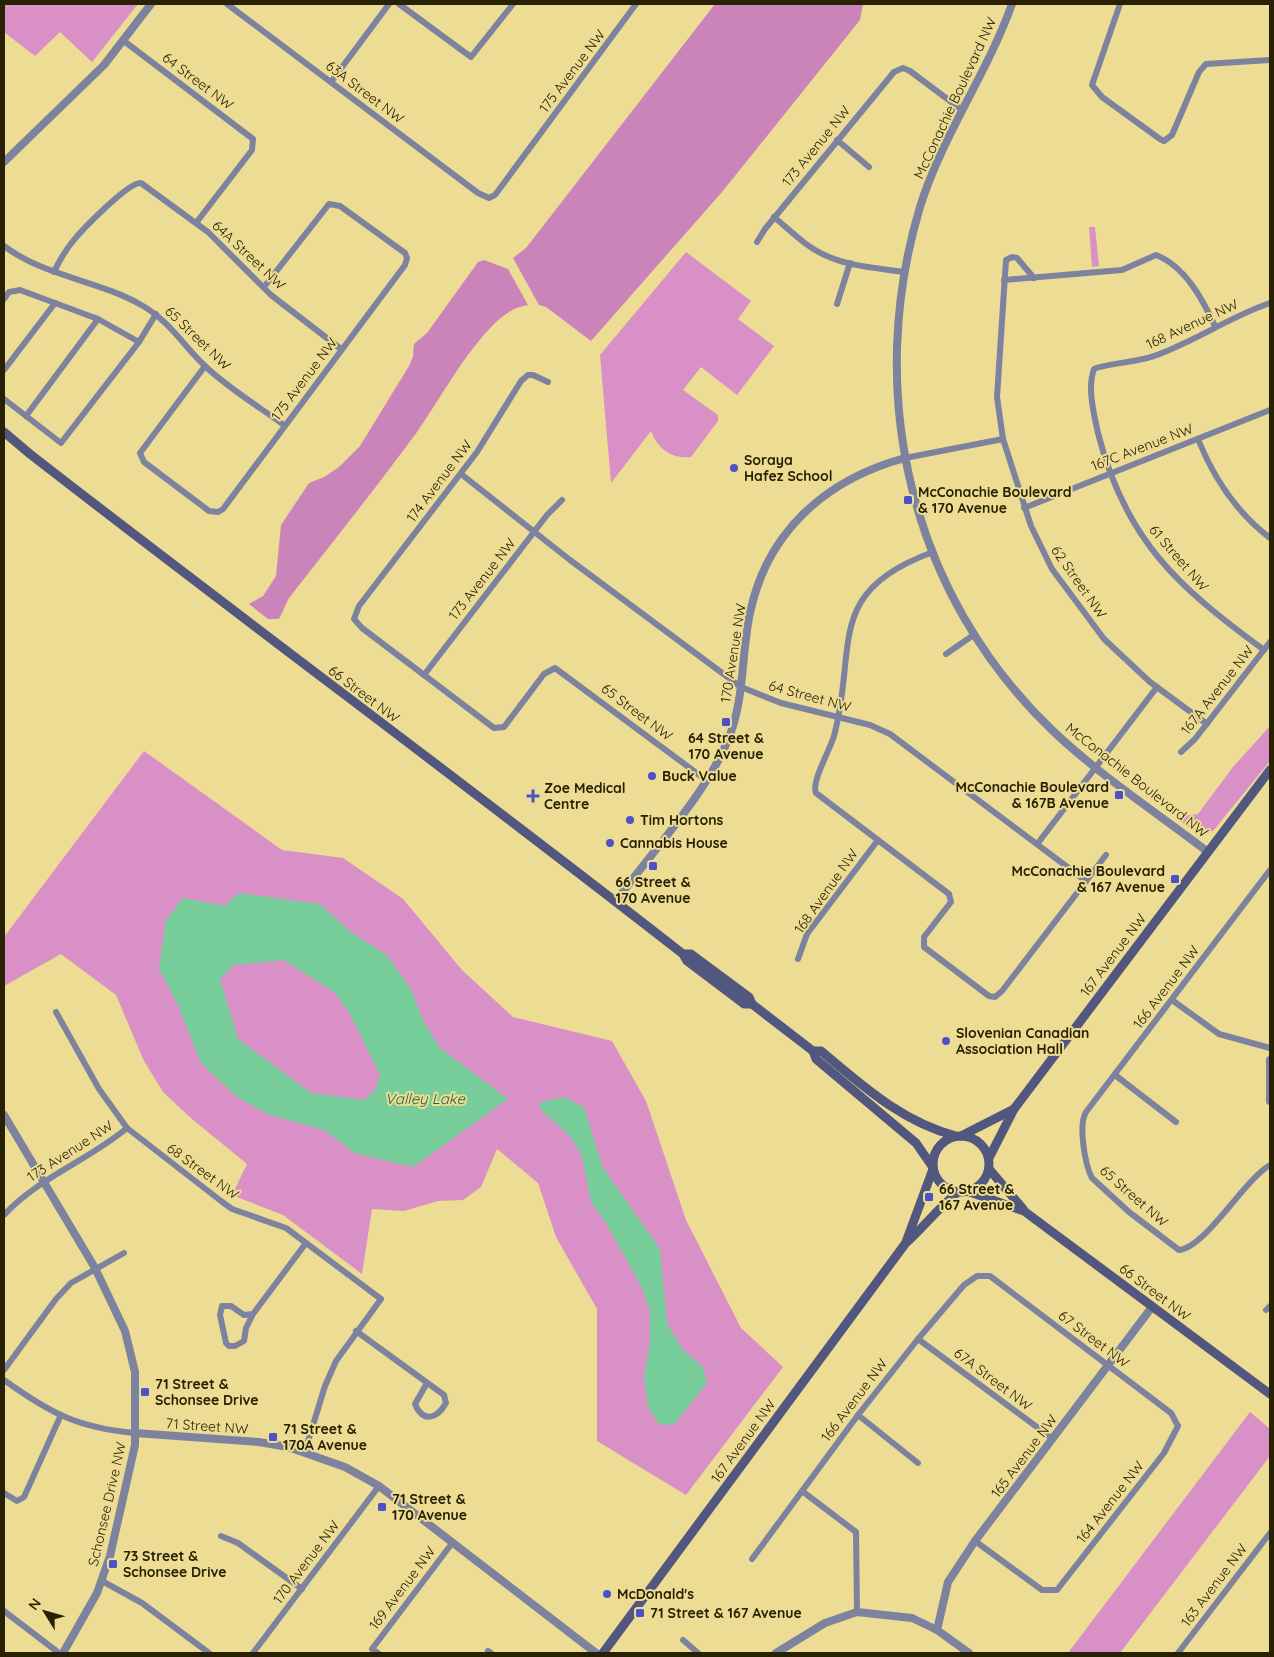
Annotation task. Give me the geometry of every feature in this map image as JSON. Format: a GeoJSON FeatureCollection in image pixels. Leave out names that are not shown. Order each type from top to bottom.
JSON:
{"type":"FeatureCollection","features":[{"type":"Feature","properties":{"kind":"main road","name":"66 Street NW"},"geometry":{"type":"LineString","coordinates":[[4,432],[248,624],[616,901],[683,954],[691,954],[749,997],[752,1004],[813,1051],[816,1059],[916,1143],[932,1168]]}},
{"type":"Feature","properties":{"kind":"main road","name":"66 Street NW"},"geometry":{"type":"LineString","coordinates":[[4,440],[30,454]]}},
{"type":"Feature","properties":{"kind":"main road","name":"167 Avenue NW"},"geometry":{"type":"LineString","coordinates":[[989,1158],[1014,1109],[1270,770]]}},
{"type":"Feature","properties":{"kind":"main road","name":"66 Street NW"},"geometry":{"type":"LineString","coordinates":[[813,1051],[821,1051],[902,1114],[932,1130],[959,1136]]}},
{"type":"Feature","properties":{"kind":"main road","name":"167 Avenue NW"},"geometry":{"type":"LineString","coordinates":[[959,1136],[1014,1109]]}},
{"type":"Feature","properties":{"kind":"main road"},"geometry":{"type":"LineString","coordinates":[[959,1136],[977,1141],[985,1149],[989,1158],[989,1169],[980,1183],[963,1191],[944,1186],[932,1168],[939,1147],[947,1140],[959,1136]]}},
{"type":"Feature","properties":{"kind":"main road","name":"167 Avenue NW"},"geometry":{"type":"LineString","coordinates":[[905,1244],[932,1168]]}},
{"type":"Feature","properties":{"kind":"main road","name":"66 Street NW"},"geometry":{"type":"LineString","coordinates":[[989,1169],[1024,1212],[1270,1394]]}},
{"type":"Feature","properties":{"kind":"main road","name":"66 Street NW"},"geometry":{"type":"LineString","coordinates":[[963,1191],[1024,1212]]}},
{"type":"Feature","properties":{"kind":"main road","name":"167 Avenue NW"},"geometry":{"type":"LineString","coordinates":[[603,1653],[905,1244],[921,1230],[940,1207],[963,1191]]}},
{"type":"Feature","properties":{"kind":"street"},"geometry":{"type":"LineString","coordinates":[[4,162],[85,85],[124,41],[151,4]]}},
{"type":"Feature","properties":{"kind":"street","name":"63A Street NW"},"geometry":{"type":"LineString","coordinates":[[227,4],[481,196],[489,198]]}},
{"type":"Feature","properties":{"kind":"street"},"geometry":{"type":"LineString","coordinates":[[331,82],[389,4]]}},
{"type":"Feature","properties":{"kind":"street"},"geometry":{"type":"LineString","coordinates":[[399,4],[471,58],[513,4]]}},
{"type":"Feature","properties":{"kind":"street","name":"175 Avenue NW"},"geometry":{"type":"LineString","coordinates":[[489,198],[495,195],[636,4]]}},
{"type":"Feature","properties":{"kind":"street","name":"McConachie Boulevard NW"},"geometry":{"type":"LineString","coordinates":[[1012,4],[1001,32],[962,110],[926,190],[904,272],[898,319],[896,368],[898,409],[905,458],[915,498],[933,552],[950,591],[975,634],[1004,676],[1037,715],[1096,767],[1208,852]]}},
{"type":"Feature","properties":{"kind":"street"},"geometry":{"type":"LineString","coordinates":[[1120,4],[1092,85],[1102,97],[1160,139],[1164,140],[1172,135],[1199,72],[1206,64],[1270,60]]}},
{"type":"Feature","properties":{"kind":"street","name":"64 Street NW"},"geometry":{"type":"LineString","coordinates":[[124,41],[250,136],[254,143],[252,150],[196,223]]}},
{"type":"Feature","properties":{"kind":"street","name":"173 Avenue NW"},"geometry":{"type":"LineString","coordinates":[[757,242],[774,217],[837,140],[891,75],[899,69],[910,71],[962,110]]}},
{"type":"Feature","properties":{"kind":"street"},"geometry":{"type":"LineString","coordinates":[[837,140],[869,167]]}},
{"type":"Feature","properties":{"kind":"street","name":"64A Street NW"},"geometry":{"type":"LineString","coordinates":[[54,272],[67,249],[80,233],[129,187],[137,182],[144,184],[196,223],[264,287],[342,349]]}},
{"type":"Feature","properties":{"kind":"street","name":"175 Avenue NW"},"geometry":{"type":"LineString","coordinates":[[205,366],[140,453],[141,459],[152,468],[209,510],[218,512],[223,509],[405,264],[407,258],[405,254],[340,206],[329,204],[264,287]]}},
{"type":"Feature","properties":{"kind":"street"},"geometry":{"type":"LineString","coordinates":[[774,217],[818,252],[850,263],[904,272]]}},
{"type":"Feature","properties":{"kind":"street","name":"65 Street NW"},"geometry":{"type":"LineString","coordinates":[[4,246],[25,260],[132,300],[156,314],[205,366],[284,425]]}},
{"type":"Feature","properties":{"kind":"street"},"geometry":{"type":"LineString","coordinates":[[1004,280],[1122,270],[1156,255],[1164,259],[1188,280],[1199,293],[1215,326]]}},
{"type":"Feature","properties":{"kind":"street","name":"62 Street NW"},"geometry":{"type":"LineString","coordinates":[[1034,278],[1018,258],[1012,257],[1006,260],[997,397],[1003,438],[1024,508],[1039,545],[1068,592],[1104,639],[1157,687],[1207,724]]}},
{"type":"Feature","properties":{"kind":"street"},"geometry":{"type":"LineString","coordinates":[[837,304],[850,263]]}},
{"type":"Feature","properties":{"kind":"street"},"geometry":{"type":"LineString","coordinates":[[4,299],[9,292],[20,290],[98,319],[139,342]]}},
{"type":"Feature","properties":{"kind":"street"},"geometry":{"type":"LineString","coordinates":[[4,370],[54,303]]}},
{"type":"Feature","properties":{"kind":"street","name":"168 Avenue NW"},"geometry":{"type":"LineString","coordinates":[[1094,370],[1099,367],[1154,357],[1215,326],[1270,303]]}},
{"type":"Feature","properties":{"kind":"street"},"geometry":{"type":"LineString","coordinates":[[4,399],[61,443],[139,342],[156,314]]}},
{"type":"Feature","properties":{"kind":"street"},"geometry":{"type":"LineString","coordinates":[[26,416],[98,319]]}},
{"type":"Feature","properties":{"kind":"street","name":"61 Street NW"},"geometry":{"type":"LineString","coordinates":[[1094,370],[1090,381],[1097,426],[1110,473],[1134,524],[1150,549],[1178,580],[1219,617],[1264,650]]}},
{"type":"Feature","properties":{"kind":"street","name":"174 Avenue NW"},"geometry":{"type":"LineString","coordinates":[[424,675],[362,628],[354,619],[359,606],[461,474],[492,430],[521,381],[528,375],[533,375],[548,382]]}},
{"type":"Feature","properties":{"kind":"street","name":"167C Avenue NW"},"geometry":{"type":"LineString","coordinates":[[1024,508],[1270,410]]}},
{"type":"Feature","properties":{"kind":"street","name":"170 Avenue NW"},"geometry":{"type":"LineString","coordinates":[[616,901],[706,780],[729,738],[740,687],[753,600],[766,569],[784,535],[814,503],[837,486],[871,468],[905,458],[1003,438]]}},
{"type":"Feature","properties":{"kind":"street"},"geometry":{"type":"LineString","coordinates":[[1198,439],[1213,474],[1228,496],[1270,538]]}},
{"type":"Feature","properties":{"kind":"street","name":"64 Street NW"},"geometry":{"type":"LineString","coordinates":[[461,474],[570,560],[740,687],[781,703],[870,725],[890,734],[1086,880]]}},
{"type":"Feature","properties":{"kind":"street","name":"173 Avenue NW"},"geometry":{"type":"LineString","coordinates":[[424,675],[535,531],[562,500]]}},
{"type":"Feature","properties":{"kind":"street"},"geometry":{"type":"LineString","coordinates":[[933,552],[890,571],[879,580],[860,604],[849,631],[838,717],[831,747],[815,782],[815,789],[820,796],[947,892],[951,898],[949,905],[924,938],[923,944],[926,949],[989,996],[995,998],[1106,855]]}},
{"type":"Feature","properties":{"kind":"street"},"geometry":{"type":"LineString","coordinates":[[946,654],[975,634]]}},
{"type":"Feature","properties":{"kind":"street","name":"167A Avenue NW"},"geometry":{"type":"LineString","coordinates":[[1181,752],[1207,724],[1270,642]]}},
{"type":"Feature","properties":{"kind":"street","name":"65 Street NW"},"geometry":{"type":"LineString","coordinates":[[424,675],[489,725],[500,728],[508,723],[551,668],[559,670],[706,780]]}},
{"type":"Feature","properties":{"kind":"street"},"geometry":{"type":"LineString","coordinates":[[1038,843],[1157,687]]}},
{"type":"Feature","properties":{"kind":"street","name":"168 Avenue NW"},"geometry":{"type":"LineString","coordinates":[[798,959],[807,934],[878,840]]}},
{"type":"Feature","properties":{"kind":"street","name":"166 Avenue NW"},"geometry":{"type":"LineString","coordinates":[[1082,1119],[1270,870]]}},
{"type":"Feature","properties":{"kind":"street"},"geometry":{"type":"LineString","coordinates":[[1172,1000],[1219,1034],[1270,1048]]}},
{"type":"Feature","properties":{"kind":"street","name":"68 Street NW"},"geometry":{"type":"LineString","coordinates":[[56,1012],[99,1089],[127,1128],[232,1209],[273,1222],[306,1242],[381,1299],[356,1331]]}},
{"type":"Feature","properties":{"kind":"street"},"geometry":{"type":"LineString","coordinates":[[1270,1060],[1270,1098]]}},
{"type":"Feature","properties":{"kind":"street"},"geometry":{"type":"LineString","coordinates":[[1115,1075],[1176,1122]]}},
{"type":"Feature","properties":{"kind":"street","name":"Schonsee Drive NW"},"geometry":{"type":"LineString","coordinates":[[4,1115],[95,1268],[119,1316],[130,1345],[136,1386],[132,1462],[116,1533],[102,1581],[87,1613],[61,1653]]}},
{"type":"Feature","properties":{"kind":"street","name":"65 Street NW"},"geometry":{"type":"LineString","coordinates":[[1082,1119],[1088,1171],[1092,1178],[1129,1212],[1174,1247],[1189,1248],[1218,1221],[1254,1176],[1270,1165]]}},
{"type":"Feature","properties":{"kind":"street","name":"173 Avenue NW"},"geometry":{"type":"LineString","coordinates":[[4,1215],[19,1199],[99,1150],[127,1128]]}},
{"type":"Feature","properties":{"kind":"street"},"geometry":{"type":"LineString","coordinates":[[253,1314],[244,1315],[231,1306],[222,1306],[220,1315],[226,1343],[229,1346],[235,1346],[244,1341],[246,1328],[253,1314],[306,1242]]}},
{"type":"Feature","properties":{"kind":"street"},"geometry":{"type":"LineString","coordinates":[[4,1370],[56,1298],[71,1283],[124,1253]]}},
{"type":"Feature","properties":{"kind":"street","name":"166 Avenue NW"},"geometry":{"type":"LineString","coordinates":[[752,1559],[858,1415],[918,1338],[964,1285],[977,1276],[990,1276]]}},
{"type":"Feature","properties":{"kind":"street","name":"67 Street NW"},"geometry":{"type":"LineString","coordinates":[[990,1276],[1171,1413],[1178,1426]]}},
{"type":"Feature","properties":{"kind":"street","name":"165 Avenue NW"},"geometry":{"type":"LineString","coordinates":[[936,1630],[948,1582],[975,1541],[1152,1307]]}},
{"type":"Feature","properties":{"kind":"street"},"geometry":{"type":"LineString","coordinates":[[305,1451],[325,1386],[336,1361],[356,1331],[427,1383],[446,1399],[444,1408],[433,1418],[416,1408],[415,1404],[427,1383]]}},
{"type":"Feature","properties":{"kind":"street","name":"67A Street NW"},"geometry":{"type":"LineString","coordinates":[[918,1338],[1053,1439]]}},
{"type":"Feature","properties":{"kind":"street","name":"71 Street NW"},"geometry":{"type":"LineString","coordinates":[[4,1380],[36,1403],[60,1417],[100,1429],[259,1442],[305,1451],[345,1467],[379,1486],[596,1653]]}},
{"type":"Feature","properties":{"kind":"street"},"geometry":{"type":"LineString","coordinates":[[858,1415],[918,1463]]}},
{"type":"Feature","properties":{"kind":"street"},"geometry":{"type":"LineString","coordinates":[[4,1493],[16,1501],[24,1497],[60,1417]]}},
{"type":"Feature","properties":{"kind":"street","name":"164 Avenue NW"},"geometry":{"type":"LineString","coordinates":[[975,1541],[1042,1590],[1057,1590],[1164,1453],[1178,1426]]}},
{"type":"Feature","properties":{"kind":"street","name":"170 Avenue NW"},"geometry":{"type":"LineString","coordinates":[[253,1653],[379,1486]]}},
{"type":"Feature","properties":{"kind":"street"},"geometry":{"type":"LineString","coordinates":[[802,1491],[856,1532],[857,1612]]}},
{"type":"Feature","properties":{"kind":"street","name":"163 Avenue NW"},"geometry":{"type":"LineString","coordinates":[[1178,1653],[1270,1533]]}},
{"type":"Feature","properties":{"kind":"street"},"geometry":{"type":"LineString","coordinates":[[221,1536],[238,1543],[302,1589]]}},
{"type":"Feature","properties":{"kind":"street","name":"169 Avenue NW"},"geometry":{"type":"LineString","coordinates":[[375,1651],[453,1542]]}},
{"type":"Feature","properties":{"kind":"street"},"geometry":{"type":"LineString","coordinates":[[102,1581],[142,1603],[209,1653]]}},
{"type":"Feature","properties":{"kind":"street"},"geometry":{"type":"LineString","coordinates":[[4,1611],[61,1653]]}},
{"type":"Feature","properties":{"kind":"street"},"geometry":{"type":"LineString","coordinates":[[776,1653],[825,1623],[857,1612],[912,1618],[936,1630],[969,1653]]}},
{"type":"Feature","properties":{"kind":"street"},"geometry":{"type":"LineString","coordinates":[[683,1640],[698,1653]]}},
{"type":"Feature","properties":{"kind":"shaded area"},"geometry":{"type":"Polygon","coordinates":[[[4,4],[138,4],[92,62],[60,32],[35,56],[4,32],[4,4]]]}},
{"type":"Feature","properties":{"kind":"shaded area"},"geometry":{"type":"Polygon","coordinates":[[[715,4],[863,4],[860,20],[722,192],[591,341],[546,307],[539,305],[513,258],[526,248],[715,4]]]}},
{"type":"Feature","properties":{"kind":"shaded area"},"geometry":{"type":"Polygon","coordinates":[[[1089,227],[1095,227],[1099,266],[1092,267],[1089,227]]]}},
{"type":"Feature","properties":{"kind":"shaded area"},"geometry":{"type":"Polygon","coordinates":[[[686,252],[751,301],[738,319],[774,346],[737,395],[701,367],[683,390],[718,415],[718,421],[691,457],[677,456],[666,452],[657,443],[651,431],[611,483],[600,355],[686,252]]]}},
{"type":"Feature","properties":{"kind":"shaded area"},"geometry":{"type":"Polygon","coordinates":[[[484,260],[508,269],[528,305],[518,307],[506,314],[495,323],[473,348],[417,432],[289,598],[279,619],[268,619],[249,604],[263,596],[276,576],[281,525],[309,483],[324,477],[339,467],[360,446],[409,366],[413,357],[414,344],[427,333],[478,262],[484,260]]]}},
{"type":"Feature","properties":{"kind":"shaded area"},"geometry":{"type":"Polygon","coordinates":[[[1270,726],[1270,761],[1213,831],[1199,834],[1179,820],[1182,816],[1198,814],[1233,767],[1270,726]]]}},
{"type":"Feature","properties":{"kind":"shaded area"},"geometry":{"type":"Polygon","coordinates":[[[144,751],[282,850],[343,858],[403,899],[462,970],[513,1017],[612,1041],[646,1101],[686,1220],[741,1328],[783,1367],[686,1495],[597,1441],[597,1309],[556,1237],[538,1183],[497,1149],[481,1187],[463,1200],[438,1201],[404,1211],[372,1209],[362,1274],[283,1215],[232,1195],[247,1164],[192,1119],[163,1092],[144,1061],[116,995],[61,954],[4,986],[4,937],[144,751]]]}},
{"type":"Feature","properties":{"kind":"shaded area"},"geometry":{"type":"Polygon","coordinates":[[[1250,1412],[1270,1429],[1270,1456],[1120,1653],[1068,1653],[1250,1412]]]}},
{"type":"Feature","properties":{"kind":"water","name":"Valley Lake"},"geometry":{"type":"Polygon","coordinates":[[[239,893],[320,904],[352,933],[387,955],[412,991],[422,1018],[439,1047],[508,1099],[413,1167],[354,1153],[326,1131],[268,1114],[238,1098],[201,1063],[177,1003],[159,968],[166,920],[183,898],[225,906],[239,893]],[[284,960],[234,965],[220,979],[238,1039],[311,1093],[364,1100],[376,1089],[380,1075],[349,1012],[334,992],[284,960]]]}},
{"type":"Feature","properties":{"kind":"water"},"geometry":{"type":"Polygon","coordinates":[[[564,1097],[584,1107],[603,1168],[660,1249],[667,1323],[683,1350],[703,1367],[707,1383],[674,1425],[659,1424],[648,1407],[644,1376],[650,1344],[650,1311],[641,1286],[606,1223],[591,1202],[582,1156],[570,1136],[542,1111],[538,1103],[564,1097]]]}},
{"type":"Feature","properties":{"kind":"place","name":"Soraya Hafez School"},"geometry":{"type":"Point","coordinates":[734,468]}},
{"type":"Feature","properties":{"kind":"place","name":"McConachie Boulevard & 170 Avenue"},"geometry":{"type":"Point","coordinates":[908,500]}},
{"type":"Feature","properties":{"kind":"place","name":"64 Street & 170 Avenue"},"geometry":{"type":"Point","coordinates":[726,722]}},
{"type":"Feature","properties":{"kind":"place","name":"Buck Value"},"geometry":{"type":"Point","coordinates":[652,776]}},
{"type":"Feature","properties":{"kind":"place","name":"McConachie Boulevard & 167B Avenue"},"geometry":{"type":"Point","coordinates":[1119,795]}},
{"type":"Feature","properties":{"kind":"place","name":"Zoe Medical Centre"},"geometry":{"type":"Point","coordinates":[533,796]}},
{"type":"Feature","properties":{"kind":"place","name":"Tim Hortons"},"geometry":{"type":"Point","coordinates":[630,820]}},
{"type":"Feature","properties":{"kind":"place","name":"Cannabis House"},"geometry":{"type":"Point","coordinates":[610,843]}},
{"type":"Feature","properties":{"kind":"place","name":"66 Street & 170 Avenue"},"geometry":{"type":"Point","coordinates":[653,866]}},
{"type":"Feature","properties":{"kind":"place","name":"McConachie Boulevard & 167 Avenue"},"geometry":{"type":"Point","coordinates":[1175,879]}},
{"type":"Feature","properties":{"kind":"place","name":"Slovenian Canadian Association Hall"},"geometry":{"type":"Point","coordinates":[946,1041]}},
{"type":"Feature","properties":{"kind":"place","name":"66 Street & 167 Avenue"},"geometry":{"type":"Point","coordinates":[929,1197]}},
{"type":"Feature","properties":{"kind":"place","name":"71 Street & Schonsee Drive"},"geometry":{"type":"Point","coordinates":[145,1392]}},
{"type":"Feature","properties":{"kind":"place","name":"71 Street & 170A Avenue"},"geometry":{"type":"Point","coordinates":[273,1437]}},
{"type":"Feature","properties":{"kind":"place","name":"71 Street & 170 Avenue"},"geometry":{"type":"Point","coordinates":[382,1507]}},
{"type":"Feature","properties":{"kind":"place","name":"73 Street & Schonsee Drive"},"geometry":{"type":"Point","coordinates":[113,1564]}},
{"type":"Feature","properties":{"kind":"place","name":"McDonald's"},"geometry":{"type":"Point","coordinates":[607,1594]}},
{"type":"Feature","properties":{"kind":"place","name":"71 Street & 167 Avenue"},"geometry":{"type":"Point","coordinates":[640,1613]}}]}
